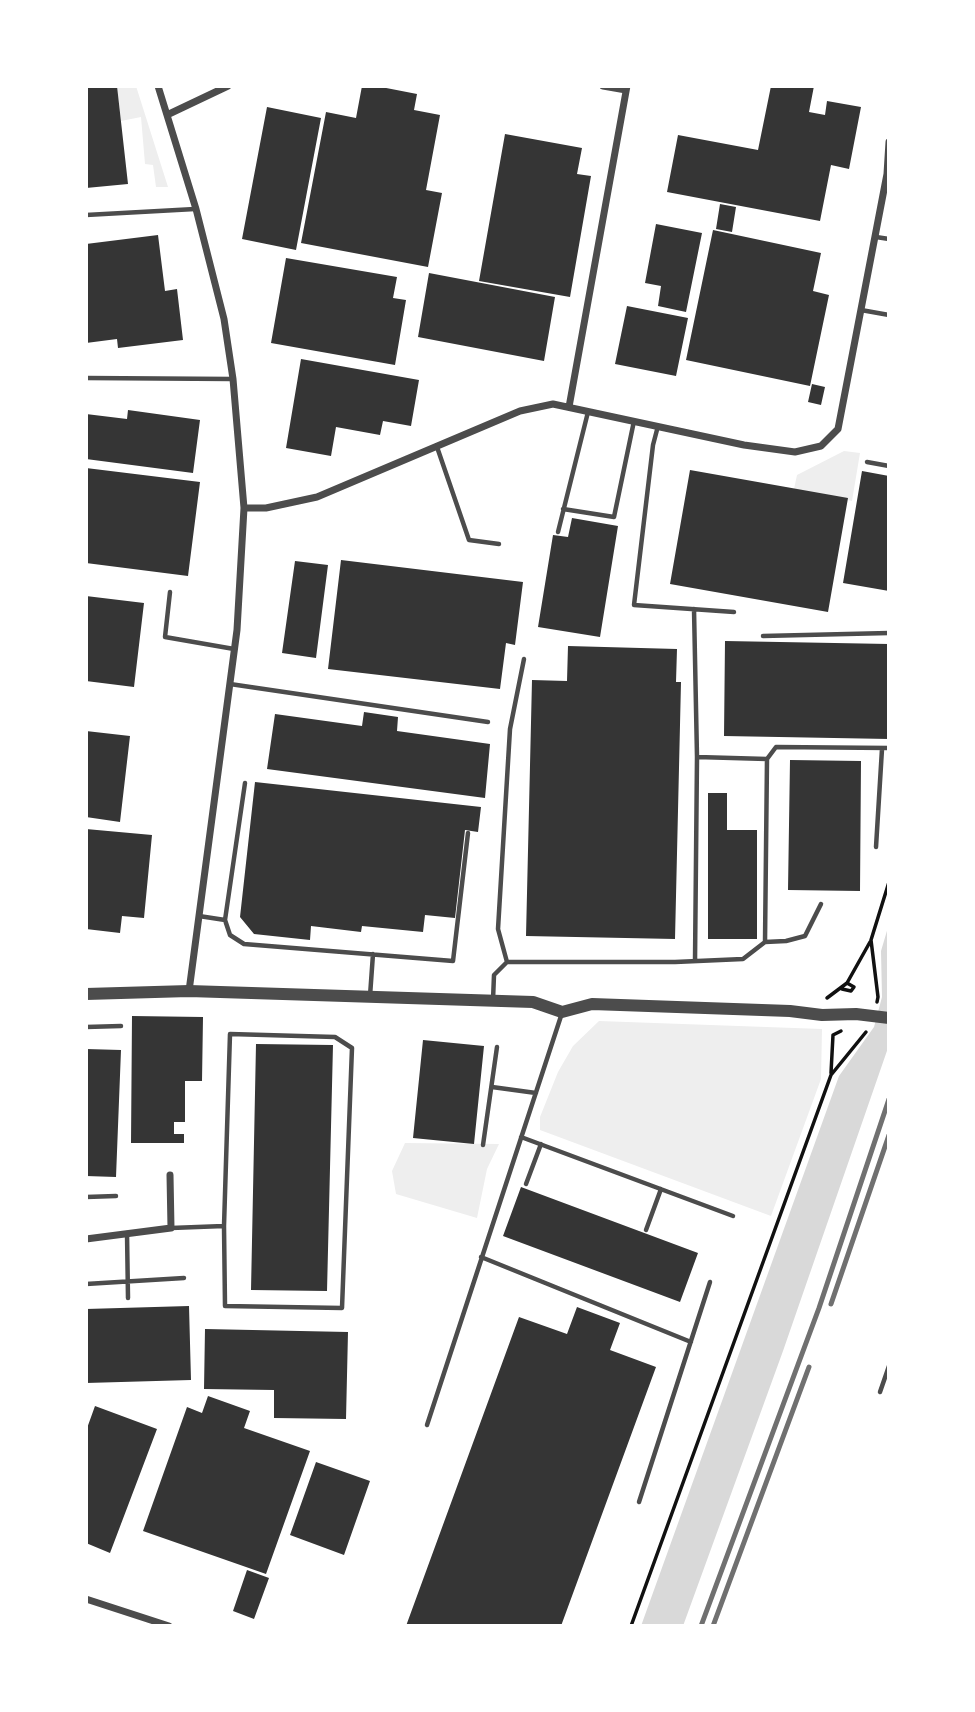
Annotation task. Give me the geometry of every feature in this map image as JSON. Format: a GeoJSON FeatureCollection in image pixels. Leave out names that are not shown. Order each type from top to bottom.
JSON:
{"type":"FeatureCollection","features":[{"type":"Feature","properties":{"kind":"street"},"geometry":{"type":"LineString","coordinates":[[158,86],[169,114],[196,209],[224,319],[233,379],[244,508],[234,649],[189,991]]}},
{"type":"Feature","properties":{"kind":"street"},"geometry":{"type":"LineString","coordinates":[[169,114],[228,86]]}},
{"type":"Feature","properties":{"kind":"street"},"geometry":{"type":"LineString","coordinates":[[569,407],[626,88],[603,86]]}},
{"type":"Feature","properties":{"kind":"street"},"geometry":{"type":"LineString","coordinates":[[244,508],[266,508],[317,497],[520,411],[553,404],[744,445],[795,452],[821,446],[838,429],[887,174],[889,142]]}},
{"type":"Feature","properties":{"kind":"street"},"geometry":{"type":"LineString","coordinates":[[86,994],[189,991],[533,1002],[562,1012],[592,1004],[790,1011],[822,1015],[856,1013],[889,1018]]}},
{"type":"Feature","properties":{"kind":"street"},"geometry":{"type":"LineString","coordinates":[[86,1239],[171,1228],[170,1175]]}},
{"type":"Feature","properties":{"kind":"street"},"geometry":{"type":"LineString","coordinates":[[86,1599],[169,1626]]}},
{"type":"Feature","properties":{"kind":"lane"},"geometry":{"type":"LineString","coordinates":[[86,215],[196,209]]}},
{"type":"Feature","properties":{"kind":"lane"},"geometry":{"type":"LineString","coordinates":[[875,237],[889,239]]}},
{"type":"Feature","properties":{"kind":"lane"},"geometry":{"type":"LineString","coordinates":[[861,310],[889,315]]}},
{"type":"Feature","properties":{"kind":"lane"},"geometry":{"type":"LineString","coordinates":[[86,378],[233,379]]}},
{"type":"Feature","properties":{"kind":"lane"},"geometry":{"type":"LineString","coordinates":[[558,532],[589,411]]}},
{"type":"Feature","properties":{"kind":"lane"},"geometry":{"type":"LineString","coordinates":[[563,509],[614,517],[634,421]]}},
{"type":"Feature","properties":{"kind":"lane"},"geometry":{"type":"LineString","coordinates":[[658,426],[653,445],[634,605],[734,612]]}},
{"type":"Feature","properties":{"kind":"lane"},"geometry":{"type":"LineString","coordinates":[[437,447],[469,540],[499,544]]}},
{"type":"Feature","properties":{"kind":"lane"},"geometry":{"type":"LineString","coordinates":[[867,462],[889,466]]}},
{"type":"Feature","properties":{"kind":"lane"},"geometry":{"type":"LineString","coordinates":[[170,592],[165,638],[234,649]]}},
{"type":"Feature","properties":{"kind":"lane"},"geometry":{"type":"LineString","coordinates":[[694,609],[697,757],[695,961]]}},
{"type":"Feature","properties":{"kind":"lane"},"geometry":{"type":"LineString","coordinates":[[763,636],[889,633]]}},
{"type":"Feature","properties":{"kind":"lane"},"geometry":{"type":"LineString","coordinates":[[507,962],[498,929],[510,729],[524,659]]}},
{"type":"Feature","properties":{"kind":"lane"},"geometry":{"type":"LineString","coordinates":[[229,684],[488,722]]}},
{"type":"Feature","properties":{"kind":"lane"},"geometry":{"type":"LineString","coordinates":[[765,942],[767,758],[776,747],[889,748]]}},
{"type":"Feature","properties":{"kind":"lane"},"geometry":{"type":"LineString","coordinates":[[876,847],[882,749]]}},
{"type":"Feature","properties":{"kind":"lane"},"geometry":{"type":"LineString","coordinates":[[697,757],[767,758]]}},
{"type":"Feature","properties":{"kind":"lane"},"geometry":{"type":"LineString","coordinates":[[245,783],[225,920],[230,935],[244,944],[453,961],[468,833]]}},
{"type":"Feature","properties":{"kind":"lane"},"geometry":{"type":"LineString","coordinates":[[493,1001],[494,975],[507,962],[743,959],[765,942],[786,941],[805,936],[821,904]]}},
{"type":"Feature","properties":{"kind":"lane"},"geometry":{"type":"LineString","coordinates":[[198,916],[225,920]]}},
{"type":"Feature","properties":{"kind":"lane"},"geometry":{"type":"LineString","coordinates":[[370,997],[373,954]]}},
{"type":"Feature","properties":{"kind":"lane"},"geometry":{"type":"LineString","coordinates":[[427,1425],[562,1012]]}},
{"type":"Feature","properties":{"kind":"lane"},"geometry":{"type":"LineString","coordinates":[[86,1027],[121,1026]]}},
{"type":"Feature","properties":{"kind":"lane"},"geometry":{"type":"LineString","coordinates":[[230,1034],[335,1037],[352,1048],[342,1308],[225,1306],[224,1226],[230,1034]]}},
{"type":"Feature","properties":{"kind":"lane"},"geometry":{"type":"LineString","coordinates":[[483,1145],[497,1047]]}},
{"type":"Feature","properties":{"kind":"lane"},"geometry":{"type":"LineString","coordinates":[[492,1087],[536,1093]]}},
{"type":"Feature","properties":{"kind":"lane"},"geometry":{"type":"LineString","coordinates":[[521,1136],[733,1216]]}},
{"type":"Feature","properties":{"kind":"lane"},"geometry":{"type":"LineString","coordinates":[[526,1184],[541,1144]]}},
{"type":"Feature","properties":{"kind":"lane"},"geometry":{"type":"LineString","coordinates":[[646,1230],[661,1189]]}},
{"type":"Feature","properties":{"kind":"lane"},"geometry":{"type":"LineString","coordinates":[[86,1197],[116,1196]]}},
{"type":"Feature","properties":{"kind":"lane"},"geometry":{"type":"LineString","coordinates":[[171,1228],[224,1226]]}},
{"type":"Feature","properties":{"kind":"lane"},"geometry":{"type":"LineString","coordinates":[[127,1233],[128,1298]]}},
{"type":"Feature","properties":{"kind":"lane"},"geometry":{"type":"LineString","coordinates":[[481,1257],[691,1342]]}},
{"type":"Feature","properties":{"kind":"lane"},"geometry":{"type":"LineString","coordinates":[[86,1284],[184,1278]]}},
{"type":"Feature","properties":{"kind":"lane"},"geometry":{"type":"LineString","coordinates":[[639,1502],[710,1282]]}},
{"type":"Feature","properties":{"kind":"lane"},"geometry":{"type":"LineString","coordinates":[[880,1392],[889,1366]]}},
{"type":"Feature","properties":{"kind":"lane"},"geometry":{"type":"LineString","coordinates":[[139,1617],[142,1626]]}},
{"type":"Feature","properties":{"kind":"path"},"geometry":{"type":"LineString","coordinates":[[847,983],[871,940],[889,883]]}},
{"type":"Feature","properties":{"kind":"path"},"geometry":{"type":"LineString","coordinates":[[631,1626],[831,1075],[831,1027]]}},
{"type":"Feature","properties":{"kind":"shaded area"},"geometry":{"type":"Polygon","coordinates":[[[117,86],[136,86],[168,187],[156,187],[153,165],[145,164],[141,117],[121,121],[117,86]]]}},
{"type":"Feature","properties":{"kind":"shaded area"},"geometry":{"type":"Polygon","coordinates":[[[844,451],[860,453],[852,501],[794,489],[797,475],[844,451]]]}},
{"type":"Feature","properties":{"kind":"shaded area"},"geometry":{"type":"Polygon","coordinates":[[[889,924],[889,1045],[783,1351],[683,1626],[641,1626],[839,1076],[874,1027],[882,997],[881,951],[889,924]]]}},
{"type":"Feature","properties":{"kind":"shaded area"},"geometry":{"type":"Polygon","coordinates":[[[599,1021],[822,1029],[821,1079],[771,1216],[540,1130],[540,1117],[558,1072],[573,1046],[599,1021]]]}},
{"type":"Feature","properties":{"kind":"shaded area"},"geometry":{"type":"Polygon","coordinates":[[[405,1143],[499,1144],[487,1169],[477,1218],[396,1194],[392,1171],[405,1143]]]}},
{"type":"Feature","properties":{"kind":"building"},"geometry":{"type":"Polygon","coordinates":[[[86,86],[117,86],[128,184],[86,188],[86,86]]]}},
{"type":"Feature","properties":{"kind":"building"},"geometry":{"type":"Polygon","coordinates":[[[362,86],[417,94],[414,110],[440,115],[426,190],[442,193],[428,267],[301,243],[326,112],[356,118],[362,86]]]}},
{"type":"Feature","properties":{"kind":"building"},"geometry":{"type":"Polygon","coordinates":[[[771,86],[814,86],[809,112],[825,115],[827,101],[861,107],[849,169],[831,165],[820,221],[667,192],[678,135],[758,150],[771,86]]]}},
{"type":"Feature","properties":{"kind":"building"},"geometry":{"type":"Polygon","coordinates":[[[267,107],[321,118],[296,250],[242,239],[267,107]]]}},
{"type":"Feature","properties":{"kind":"building"},"geometry":{"type":"Polygon","coordinates":[[[505,134],[582,148],[577,174],[591,176],[570,297],[479,281],[505,134]]]}},
{"type":"Feature","properties":{"kind":"building"},"geometry":{"type":"Polygon","coordinates":[[[720,204],[736,207],[732,232],[716,229],[720,204]]]}},
{"type":"Feature","properties":{"kind":"building"},"geometry":{"type":"Polygon","coordinates":[[[656,224],[702,233],[686,312],[658,306],[661,286],[645,283],[656,224]]]}},
{"type":"Feature","properties":{"kind":"building"},"geometry":{"type":"Polygon","coordinates":[[[713,230],[821,253],[813,291],[829,295],[810,386],[686,360],[713,230]]]}},
{"type":"Feature","properties":{"kind":"building"},"geometry":{"type":"Polygon","coordinates":[[[158,235],[165,291],[177,289],[183,340],[118,348],[117,339],[86,343],[86,244],[158,235]]]}},
{"type":"Feature","properties":{"kind":"building"},"geometry":{"type":"Polygon","coordinates":[[[286,258],[397,277],[393,298],[406,300],[395,365],[271,343],[286,258]]]}},
{"type":"Feature","properties":{"kind":"building"},"geometry":{"type":"Polygon","coordinates":[[[429,273],[555,297],[544,361],[418,337],[429,273]]]}},
{"type":"Feature","properties":{"kind":"building"},"geometry":{"type":"Polygon","coordinates":[[[627,306],[688,318],[676,376],[615,364],[627,306]]]}},
{"type":"Feature","properties":{"kind":"building"},"geometry":{"type":"Polygon","coordinates":[[[301,359],[419,380],[411,426],[383,421],[380,435],[336,427],[331,456],[286,448],[301,359]]]}},
{"type":"Feature","properties":{"kind":"building"},"geometry":{"type":"Polygon","coordinates":[[[812,384],[825,387],[821,405],[808,402],[812,384]]]}},
{"type":"Feature","properties":{"kind":"building"},"geometry":{"type":"Polygon","coordinates":[[[128,410],[200,420],[193,473],[86,459],[86,414],[127,419],[128,410]]]}},
{"type":"Feature","properties":{"kind":"building"},"geometry":{"type":"Polygon","coordinates":[[[86,468],[200,482],[188,576],[86,563],[86,468]]]}},
{"type":"Feature","properties":{"kind":"building"},"geometry":{"type":"Polygon","coordinates":[[[690,470],[848,498],[828,612],[670,584],[690,470]]]}},
{"type":"Feature","properties":{"kind":"building"},"geometry":{"type":"Polygon","coordinates":[[[862,471],[889,476],[889,591],[843,583],[862,471]]]}},
{"type":"Feature","properties":{"kind":"building"},"geometry":{"type":"Polygon","coordinates":[[[572,518],[618,526],[600,637],[538,627],[553,535],[568,537],[572,518]]]}},
{"type":"Feature","properties":{"kind":"building"},"geometry":{"type":"Polygon","coordinates":[[[341,560],[523,582],[515,645],[506,643],[500,689],[328,669],[341,560]]]}},
{"type":"Feature","properties":{"kind":"building"},"geometry":{"type":"Polygon","coordinates":[[[295,561],[328,565],[316,658],[282,653],[295,561]]]}},
{"type":"Feature","properties":{"kind":"building"},"geometry":{"type":"Polygon","coordinates":[[[86,596],[144,603],[134,687],[86,681],[86,596]]]}},
{"type":"Feature","properties":{"kind":"building"},"geometry":{"type":"Polygon","coordinates":[[[725,641],[889,644],[889,739],[724,736],[725,641]]]}},
{"type":"Feature","properties":{"kind":"building"},"geometry":{"type":"Polygon","coordinates":[[[568,646],[677,649],[676,682],[681,682],[675,939],[526,936],[532,680],[567,681],[568,646]]]}},
{"type":"Feature","properties":{"kind":"building"},"geometry":{"type":"Polygon","coordinates":[[[364,712],[398,717],[397,731],[490,744],[485,798],[267,769],[275,714],[362,726],[364,712]]]}},
{"type":"Feature","properties":{"kind":"building"},"geometry":{"type":"Polygon","coordinates":[[[86,731],[130,736],[120,822],[86,817],[86,731]]]}},
{"type":"Feature","properties":{"kind":"building"},"geometry":{"type":"Polygon","coordinates":[[[790,760],[861,761],[860,891],[788,890],[790,760]]]}},
{"type":"Feature","properties":{"kind":"building"},"geometry":{"type":"Polygon","coordinates":[[[255,782],[481,807],[478,832],[465,830],[455,918],[425,915],[423,932],[362,926],[361,932],[311,926],[310,940],[254,934],[240,917],[255,782]]]}},
{"type":"Feature","properties":{"kind":"building"},"geometry":{"type":"Polygon","coordinates":[[[708,793],[727,793],[727,830],[757,830],[757,939],[708,939],[708,793]]]}},
{"type":"Feature","properties":{"kind":"building"},"geometry":{"type":"Polygon","coordinates":[[[86,829],[152,835],[144,918],[122,916],[120,933],[86,929],[86,829]]]}},
{"type":"Feature","properties":{"kind":"building"},"geometry":{"type":"Polygon","coordinates":[[[132,1016],[203,1017],[202,1081],[185,1081],[185,1122],[174,1122],[174,1134],[184,1134],[184,1143],[131,1143],[132,1016]]]}},
{"type":"Feature","properties":{"kind":"building"},"geometry":{"type":"Polygon","coordinates":[[[423,1040],[484,1046],[474,1144],[413,1138],[423,1040]]]}},
{"type":"Feature","properties":{"kind":"building"},"geometry":{"type":"Polygon","coordinates":[[[256,1044],[333,1045],[327,1291],[251,1290],[256,1044]]]}},
{"type":"Feature","properties":{"kind":"building"},"geometry":{"type":"Polygon","coordinates":[[[86,1049],[121,1050],[116,1177],[86,1176],[86,1049]]]}},
{"type":"Feature","properties":{"kind":"building"},"geometry":{"type":"Polygon","coordinates":[[[521,1187],[698,1253],[680,1302],[503,1236],[521,1187]]]}},
{"type":"Feature","properties":{"kind":"building"},"geometry":{"type":"Polygon","coordinates":[[[189,1306],[191,1380],[86,1383],[86,1309],[189,1306]]]}},
{"type":"Feature","properties":{"kind":"building"},"geometry":{"type":"Polygon","coordinates":[[[577,1307],[620,1323],[610,1350],[656,1367],[561,1626],[406,1626],[519,1317],[567,1334],[577,1307]]]}},
{"type":"Feature","properties":{"kind":"building"},"geometry":{"type":"Polygon","coordinates":[[[205,1329],[348,1332],[346,1419],[274,1418],[274,1390],[204,1389],[205,1329]]]}},
{"type":"Feature","properties":{"kind":"building"},"geometry":{"type":"Polygon","coordinates":[[[208,1396],[250,1411],[244,1428],[310,1451],[266,1574],[143,1531],[187,1407],[202,1413],[208,1396]]]}},
{"type":"Feature","properties":{"kind":"building"},"geometry":{"type":"Polygon","coordinates":[[[95,1406],[157,1429],[110,1553],[86,1543],[86,1431],[95,1406]]]}},
{"type":"Feature","properties":{"kind":"building"},"geometry":{"type":"Polygon","coordinates":[[[316,1462],[370,1481],[344,1555],[290,1535],[316,1462]]]}},
{"type":"Feature","properties":{"kind":"building"},"geometry":{"type":"Polygon","coordinates":[[[247,1570],[269,1578],[254,1619],[233,1611],[247,1570]]]}},
{"type":"Feature","properties":{"kind":"railway"},"geometry":{"type":"LineString","coordinates":[[701,1626],[819,1308],[889,1099]]}},
{"type":"Feature","properties":{"kind":"railway"},"geometry":{"type":"LineString","coordinates":[[831,1304],[889,1135]]}},
{"type":"Feature","properties":{"kind":"railway"},"geometry":{"type":"LineString","coordinates":[[713,1626],[809,1367]]}}]}
